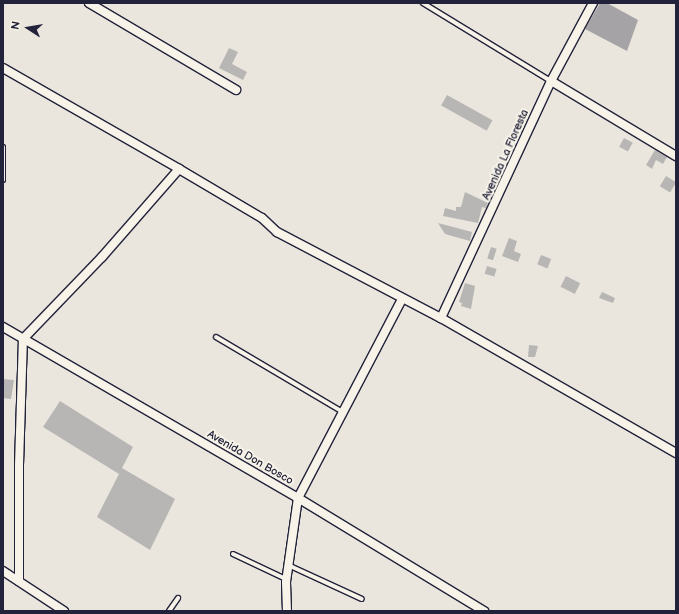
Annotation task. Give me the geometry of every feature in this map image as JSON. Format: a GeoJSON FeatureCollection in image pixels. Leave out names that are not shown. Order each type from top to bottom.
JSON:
{"type":"FeatureCollection","features":[{"type":"Feature","properties":{"kind":"street"},"geometry":{"type":"LineString","coordinates":[[89,3],[236,90]]}},
{"type":"Feature","properties":{"kind":"street","name":"Avenida La Floresta"},"geometry":{"type":"LineString","coordinates":[[440,318],[551,81],[593,3]]}},
{"type":"Feature","properties":{"kind":"street"},"geometry":{"type":"LineString","coordinates":[[3,68],[262,218],[276,232],[440,318],[676,453]]}},
{"type":"Feature","properties":{"kind":"street"},"geometry":{"type":"LineString","coordinates":[[551,81],[676,156]]}},
{"type":"Feature","properties":{"kind":"street"},"geometry":{"type":"LineString","coordinates":[[19,581],[19,465],[24,339],[102,257],[179,169]]}},
{"type":"Feature","properties":{"kind":"street"},"geometry":{"type":"LineString","coordinates":[[287,611],[286,579],[298,498],[402,299]]}},
{"type":"Feature","properties":{"kind":"street","name":"Avenida Don Bosco"},"geometry":{"type":"LineString","coordinates":[[3,327],[298,498],[472,608],[484,611]]}},
{"type":"Feature","properties":{"kind":"street"},"geometry":{"type":"LineString","coordinates":[[3,571],[64,611]]}},
{"type":"Feature","properties":{"kind":"lane"},"geometry":{"type":"LineString","coordinates":[[423,3],[551,81]]}},
{"type":"Feature","properties":{"kind":"lane"},"geometry":{"type":"LineString","coordinates":[[3,147],[3,180]]}},
{"type":"Feature","properties":{"kind":"lane"},"geometry":{"type":"LineString","coordinates":[[216,337],[344,412]]}},
{"type":"Feature","properties":{"kind":"lane"},"geometry":{"type":"LineString","coordinates":[[233,554],[286,579]]}},
{"type":"Feature","properties":{"kind":"lane"},"geometry":{"type":"LineString","coordinates":[[288,565],[362,600]]}},
{"type":"Feature","properties":{"kind":"lane"},"geometry":{"type":"LineString","coordinates":[[169,611],[178,598]]}},
{"type":"Feature","properties":{"kind":"shaded area"},"geometry":{"type":"Polygon","coordinates":[[[600,3],[607,3],[638,20],[627,51],[585,29],[600,3]]]}},
{"type":"Feature","properties":{"kind":"building"},"geometry":{"type":"Polygon","coordinates":[[[229,48],[238,52],[232,64],[247,72],[243,80],[219,68],[229,48]]]}},
{"type":"Feature","properties":{"kind":"building"},"geometry":{"type":"Polygon","coordinates":[[[447,95],[492,120],[487,131],[441,105],[447,95]]]}},
{"type":"Feature","properties":{"kind":"building"},"geometry":{"type":"Polygon","coordinates":[[[624,138],[633,143],[628,152],[619,147],[624,138]]]}},
{"type":"Feature","properties":{"kind":"building"},"geometry":{"type":"Polygon","coordinates":[[[655,150],[667,157],[663,164],[656,160],[652,169],[646,165],[655,150]]]}},
{"type":"Feature","properties":{"kind":"building"},"geometry":{"type":"Polygon","coordinates":[[[666,176],[676,182],[670,192],[660,186],[666,176]]]}},
{"type":"Feature","properties":{"kind":"building"},"geometry":{"type":"Polygon","coordinates":[[[465,192],[488,203],[486,208],[482,207],[478,223],[443,216],[445,208],[456,211],[456,207],[461,207],[465,192]]]}},
{"type":"Feature","properties":{"kind":"building"},"geometry":{"type":"Polygon","coordinates":[[[438,223],[472,232],[470,241],[445,234],[438,223]]]}},
{"type":"Feature","properties":{"kind":"building"},"geometry":{"type":"Polygon","coordinates":[[[509,238],[517,241],[514,251],[521,254],[518,262],[502,256],[509,238]]]}},
{"type":"Feature","properties":{"kind":"building"},"geometry":{"type":"Polygon","coordinates":[[[491,247],[497,249],[493,260],[487,258],[491,247]]]}},
{"type":"Feature","properties":{"kind":"building"},"geometry":{"type":"Polygon","coordinates":[[[541,255],[551,259],[547,268],[537,264],[541,255]]]}},
{"type":"Feature","properties":{"kind":"building"},"geometry":{"type":"Polygon","coordinates":[[[487,266],[497,269],[494,277],[485,274],[487,266]]]}},
{"type":"Feature","properties":{"kind":"building"},"geometry":{"type":"Polygon","coordinates":[[[566,276],[580,283],[575,294],[561,287],[566,276]]]}},
{"type":"Feature","properties":{"kind":"building"},"geometry":{"type":"Polygon","coordinates":[[[465,283],[475,286],[471,309],[461,306],[462,303],[459,302],[465,283]]]}},
{"type":"Feature","properties":{"kind":"building"},"geometry":{"type":"Polygon","coordinates":[[[602,292],[615,298],[613,303],[599,298],[602,292]]]}},
{"type":"Feature","properties":{"kind":"building"},"geometry":{"type":"Polygon","coordinates":[[[529,345],[538,346],[535,357],[528,357],[529,345]]]}},
{"type":"Feature","properties":{"kind":"building"},"geometry":{"type":"Polygon","coordinates":[[[3,379],[14,380],[11,399],[3,398],[3,379]]]}},
{"type":"Feature","properties":{"kind":"building"},"geometry":{"type":"Polygon","coordinates":[[[60,401],[133,447],[122,468],[175,499],[150,550],[97,517],[119,474],[43,427],[60,401]]]}}]}
